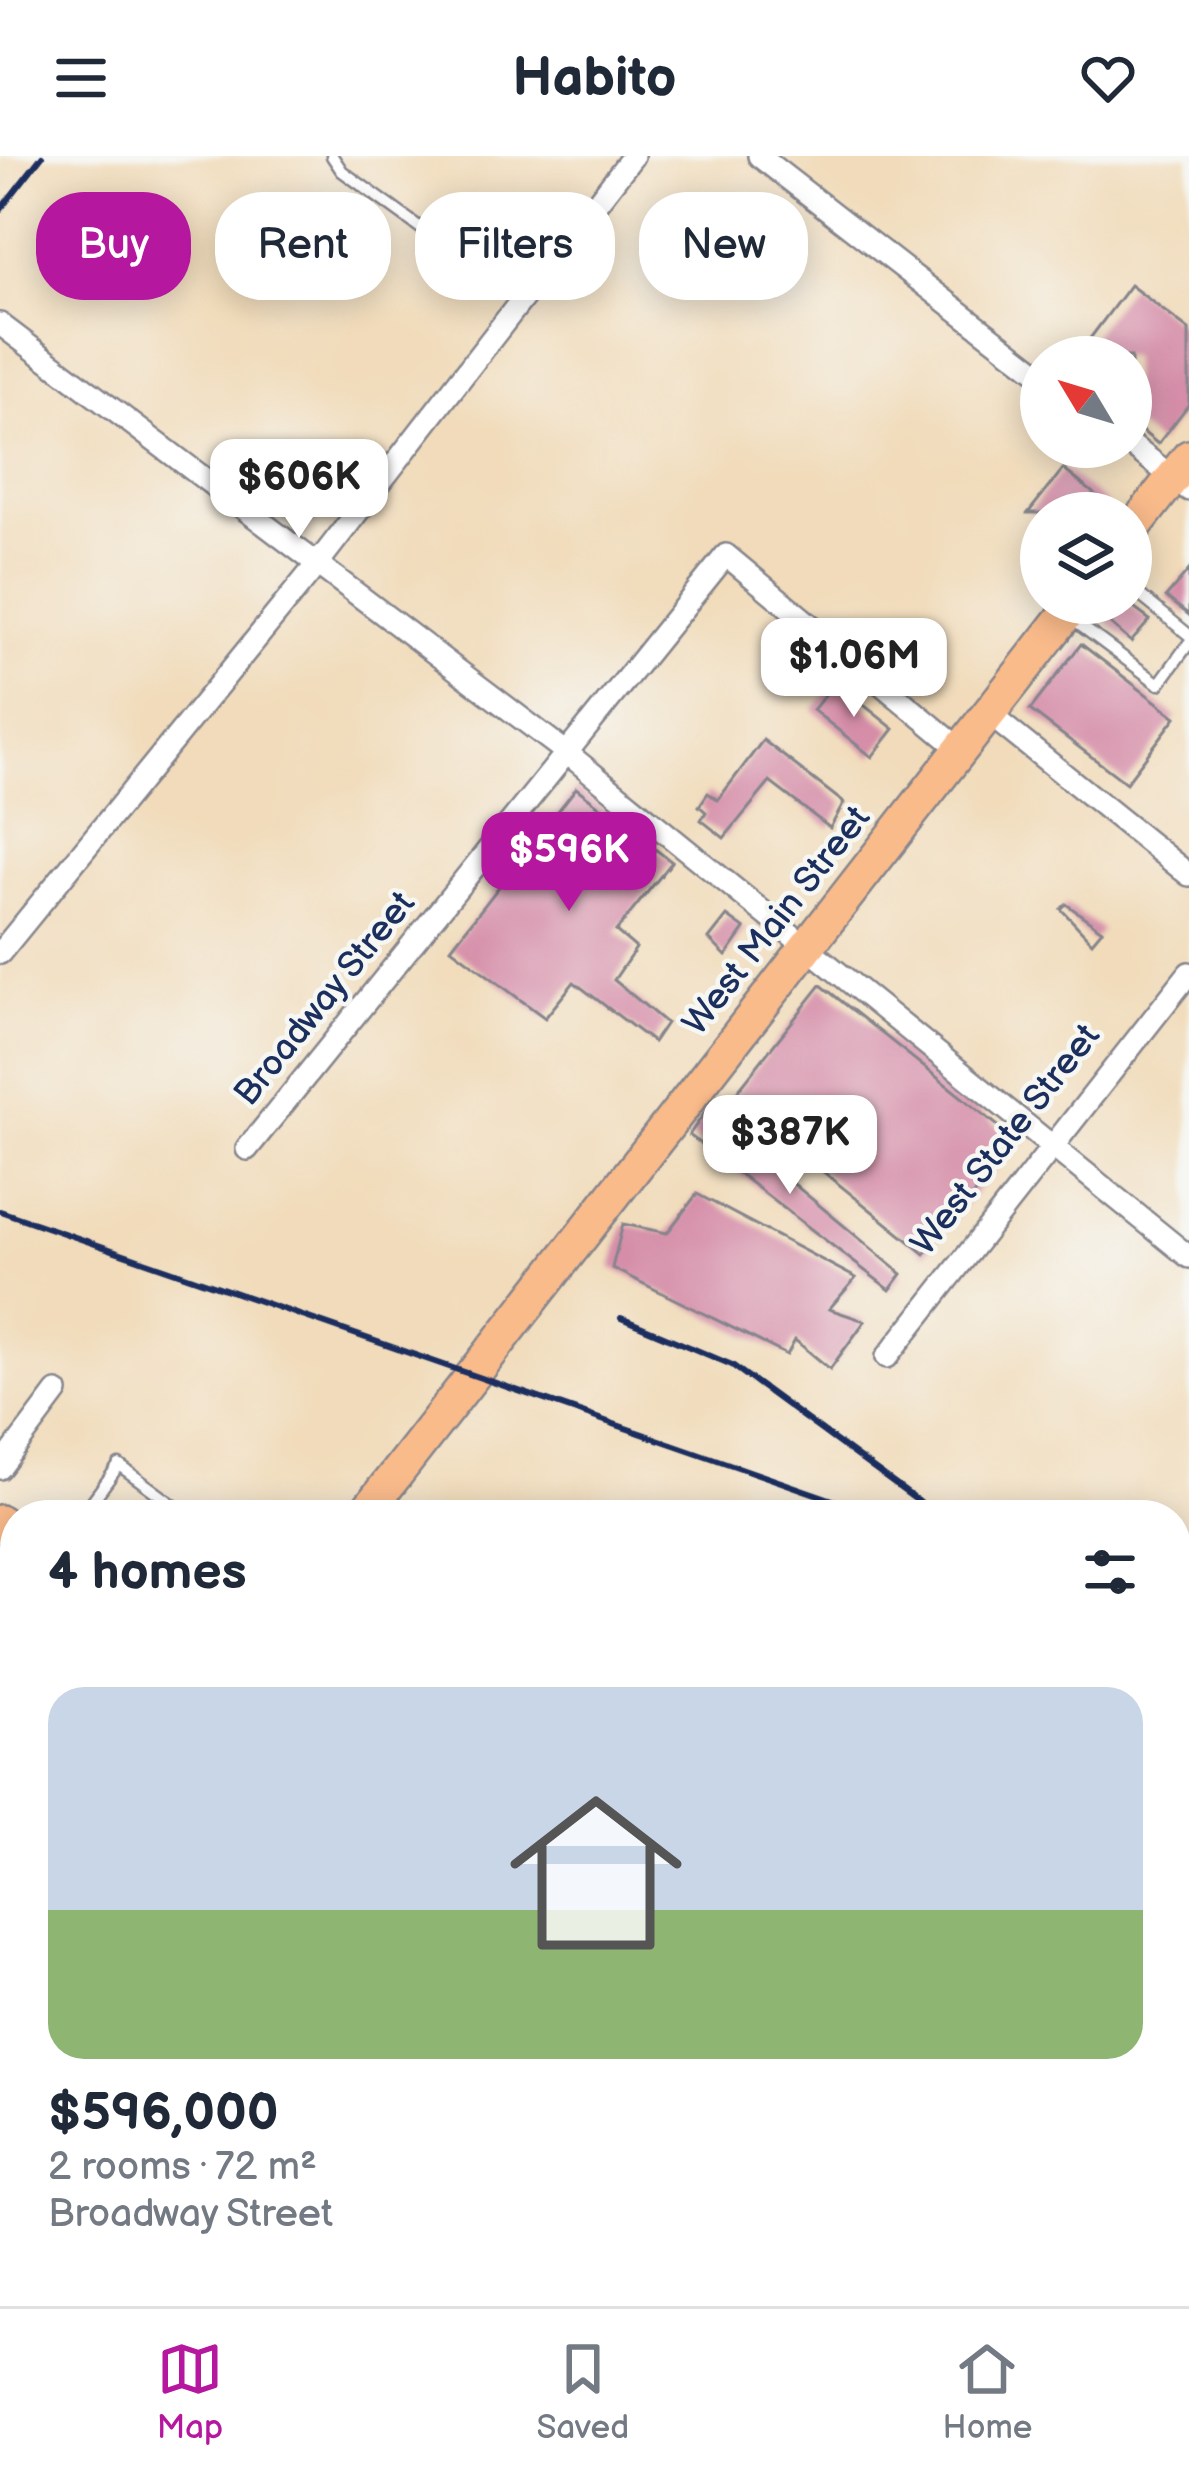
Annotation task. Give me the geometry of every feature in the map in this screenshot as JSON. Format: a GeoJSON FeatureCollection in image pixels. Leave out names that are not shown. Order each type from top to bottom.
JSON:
{"type":"FeatureCollection","features":[{"type":"Feature","properties":{"kind":"main road"},"geometry":{"type":"LineString","coordinates":[[1152,509],[1184,475]]}},
{"type":"Feature","properties":{"kind":"main road","name":"West Main Street"},"geometry":{"type":"LineString","coordinates":[[376,1500],[1058,624]]}},
{"type":"Feature","properties":{"kind":"street"},"geometry":{"type":"LineString","coordinates":[[605,192],[633,156]]}},
{"type":"Feature","properties":{"kind":"street"},"geometry":{"type":"LineString","coordinates":[[759,156],[1020,359]]}},
{"type":"Feature","properties":{"kind":"street"},"geometry":{"type":"LineString","coordinates":[[0,953],[318,563],[522,300]]}},
{"type":"Feature","properties":{"kind":"street"},"geometry":{"type":"LineString","coordinates":[[0,324],[567,753],[1047,1148],[1189,1257]]}},
{"type":"Feature","properties":{"kind":"street"},"geometry":{"type":"LineString","coordinates":[[1152,457],[1184,475]]}},
{"type":"Feature","properties":{"kind":"street","name":"Broadway Street"},"geometry":{"type":"LineString","coordinates":[[247,1149],[726,555],[961,749]]}},
{"type":"Feature","properties":{"kind":"street"},"geometry":{"type":"LineString","coordinates":[[988,714],[1189,875]]}},
{"type":"Feature","properties":{"kind":"street","name":"West State Street"},"geometry":{"type":"LineString","coordinates":[[887,1358],[1047,1148],[1189,973]]}},
{"type":"Feature","properties":{"kind":"street"},"geometry":{"type":"LineString","coordinates":[[0,1468],[57,1392]]}},
{"type":"Feature","properties":{"kind":"lane"},"geometry":{"type":"LineString","coordinates":[[332,156],[342,171],[415,224]]}},
{"type":"Feature","properties":{"kind":"lane"},"geometry":{"type":"LineString","coordinates":[[1088,624],[1159,684],[1189,639],[1152,606]]}},
{"type":"Feature","properties":{"kind":"lane"},"geometry":{"type":"LineString","coordinates":[[93,1500],[119,1465],[167,1500]]}},
{"type":"Feature","properties":{"kind":"building"},"geometry":{"type":"Polygon","coordinates":[[[1130,285],[1189,330],[1189,404],[1158,444],[1152,439],[1152,336],[1092,336],[1130,285]]]}},
{"type":"Feature","properties":{"kind":"building"},"geometry":{"type":"Polygon","coordinates":[[[1063,469],[1092,492],[1045,492],[1063,469]]]}},
{"type":"Feature","properties":{"kind":"building"},"geometry":{"type":"Polygon","coordinates":[[[1189,570],[1189,615],[1166,597],[1189,570]]]}},
{"type":"Feature","properties":{"kind":"building"},"geometry":{"type":"Polygon","coordinates":[[[1110,624],[1147,624],[1131,642],[1110,624]]]}},
{"type":"Feature","properties":{"kind":"building"},"geometry":{"type":"Polygon","coordinates":[[[1081,644],[1176,717],[1126,783],[1030,710],[1081,644]]]}},
{"type":"Feature","properties":{"kind":"building"},"geometry":{"type":"Polygon","coordinates":[[[835,682],[894,729],[872,757],[813,710],[835,682]]]}},
{"type":"Feature","properties":{"kind":"building"},"geometry":{"type":"Polygon","coordinates":[[[763,740],[844,803],[830,828],[770,782],[724,838],[701,820],[706,812],[699,806],[708,793],[718,800],[763,740]]]}},
{"type":"Feature","properties":{"kind":"building"},"geometry":{"type":"Polygon","coordinates":[[[576,788],[672,862],[616,931],[636,948],[614,980],[666,1023],[653,1042],[574,982],[545,1018],[451,948],[576,788]]]}},
{"type":"Feature","properties":{"kind":"building"},"geometry":{"type":"Polygon","coordinates":[[[1066,904],[1102,930],[1092,942],[1061,909],[1066,904]]]}},
{"type":"Feature","properties":{"kind":"building"},"geometry":{"type":"Polygon","coordinates":[[[727,916],[745,929],[726,956],[709,939],[727,916]]]}},
{"type":"Feature","properties":{"kind":"building"},"geometry":{"type":"Polygon","coordinates":[[[821,985],[1017,1141],[925,1254],[732,1098],[821,985]]]}},
{"type":"Feature","properties":{"kind":"building"},"geometry":{"type":"Polygon","coordinates":[[[706,1111],[902,1274],[890,1290],[689,1135],[706,1111]]]}},
{"type":"Feature","properties":{"kind":"building"},"geometry":{"type":"Polygon","coordinates":[[[697,1194],[856,1278],[829,1309],[865,1321],[830,1369],[795,1340],[787,1355],[612,1268],[623,1224],[667,1233],[697,1194]]]}},
{"type":"Feature","properties":{"kind":"railway"},"geometry":{"type":"LineString","coordinates":[[0,210],[42,156]]}},
{"type":"Feature","properties":{"kind":"railway"},"geometry":{"type":"LineString","coordinates":[[0,1211],[833,1500]]}},
{"type":"Feature","properties":{"kind":"railway"},"geometry":{"type":"LineString","coordinates":[[621,1318],[732,1365],[916,1500]]}}]}
